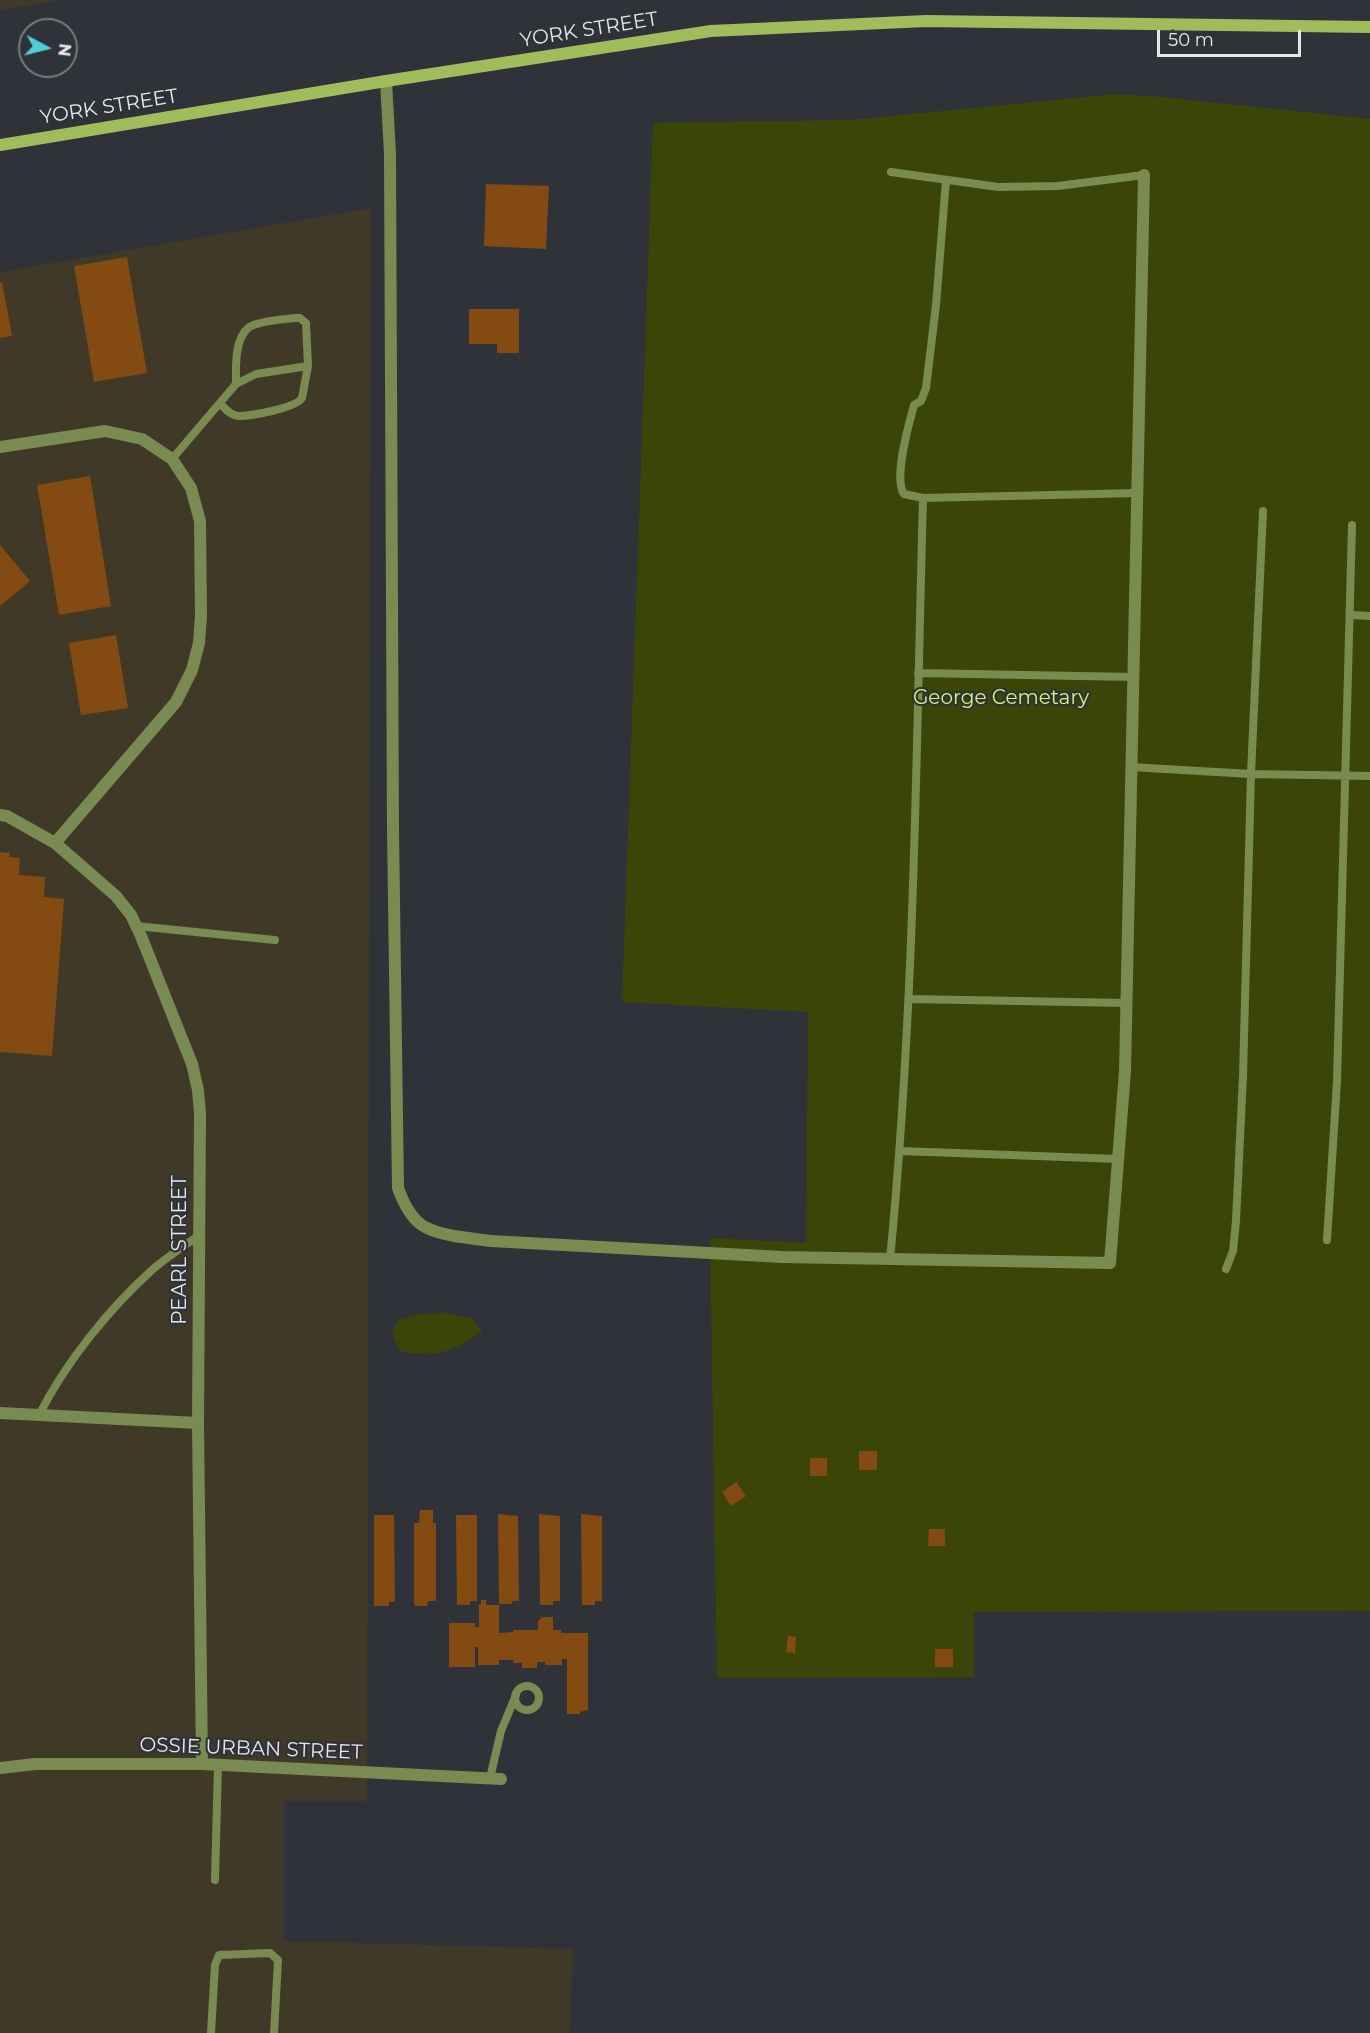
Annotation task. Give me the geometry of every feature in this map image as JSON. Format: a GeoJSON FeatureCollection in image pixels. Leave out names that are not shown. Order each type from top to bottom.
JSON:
{"type":"FeatureCollection","features":[{"type":"Feature","properties":{"kind":"main road","name":"YORK STREET"},"geometry":{"type":"LineString","coordinates":[[0,145],[386,81],[676,36],[747,28],[926,21],[1370,27]]}},
{"type":"Feature","properties":{"kind":"street"},"geometry":{"type":"LineString","coordinates":[[386,81],[390,154],[393,829],[398,1188],[406,1207],[424,1226],[449,1234],[491,1241],[782,1257],[1110,1263],[1125,1071],[1144,175]]}},
{"type":"Feature","properties":{"kind":"street"},"geometry":{"type":"LineString","coordinates":[[0,447],[105,431],[142,439],[172,459],[191,488],[200,521],[201,616],[199,643],[192,670],[176,702],[55,843]]}},
{"type":"Feature","properties":{"kind":"street","name":"PEARL STREET"},"geometry":{"type":"LineString","coordinates":[[0,815],[7,816],[55,843],[116,896],[131,915],[192,1064],[198,1090],[201,1235],[198,1423],[202,1764]]}},
{"type":"Feature","properties":{"kind":"street"},"geometry":{"type":"LineString","coordinates":[[0,1413],[198,1423]]}},
{"type":"Feature","properties":{"kind":"street","name":"OSSIE URBAN STREET"},"geometry":{"type":"LineString","coordinates":[[0,1768],[35,1764],[202,1764],[495,1778]]}},
{"type":"Feature","properties":{"kind":"lane"},"geometry":{"type":"LineString","coordinates":[[891,172],[998,187],[1058,186],[1144,175]]}},
{"type":"Feature","properties":{"kind":"lane"},"geometry":{"type":"LineString","coordinates":[[946,180],[936,305],[926,388],[921,401],[914,405],[908,428],[900,482],[904,495],[923,498],[1137,493]]}},
{"type":"Feature","properties":{"kind":"lane"},"geometry":{"type":"LineString","coordinates":[[220,403],[228,412],[239,416],[294,406],[302,398],[308,366],[308,327],[303,320],[296,318],[248,328],[239,344],[236,384]]}},
{"type":"Feature","properties":{"kind":"lane"},"geometry":{"type":"LineString","coordinates":[[172,459],[236,384],[256,374],[308,366]]}},
{"type":"Feature","properties":{"kind":"lane"},"geometry":{"type":"LineString","coordinates":[[890,1259],[901,1151],[910,999],[923,498]]}},
{"type":"Feature","properties":{"kind":"lane"},"geometry":{"type":"LineString","coordinates":[[1226,1269],[1233,1251],[1236,1221],[1243,1076],[1251,774],[1263,511]]}},
{"type":"Feature","properties":{"kind":"lane"},"geometry":{"type":"LineString","coordinates":[[1328,1240],[1337,1081],[1352,525]]}},
{"type":"Feature","properties":{"kind":"lane"},"geometry":{"type":"LineString","coordinates":[[1350,615],[1370,616]]}},
{"type":"Feature","properties":{"kind":"lane"},"geometry":{"type":"LineString","coordinates":[[918,673],[1132,677]]}},
{"type":"Feature","properties":{"kind":"lane"},"geometry":{"type":"LineString","coordinates":[[1130,767],[1251,774],[1370,776]]}},
{"type":"Feature","properties":{"kind":"lane"},"geometry":{"type":"LineString","coordinates":[[136,926],[275,940]]}},
{"type":"Feature","properties":{"kind":"lane"},"geometry":{"type":"LineString","coordinates":[[910,999],[1126,1003]]}},
{"type":"Feature","properties":{"kind":"lane"},"geometry":{"type":"LineString","coordinates":[[901,1151],[1118,1159]]}},
{"type":"Feature","properties":{"kind":"lane"},"geometry":{"type":"LineString","coordinates":[[39,1415],[54,1386],[76,1354],[114,1309],[152,1270],[201,1235]]}},
{"type":"Feature","properties":{"kind":"lane"},"geometry":{"type":"LineString","coordinates":[[495,1778],[501,1731],[516,1695]]}},
{"type":"Feature","properties":{"kind":"lane"},"geometry":{"type":"LineString","coordinates":[[215,1880],[218,1765]]}},
{"type":"Feature","properties":{"kind":"lane"},"geometry":{"type":"LineString","coordinates":[[211,2033],[215,1965],[219,1955],[270,1953],[278,1960],[274,2033]]}},
{"type":"Feature","properties":{"kind":"shaded area"},"geometry":{"type":"Polygon","coordinates":[[[0,0],[63,0],[0,10],[0,0]]]}},
{"type":"Feature","properties":{"kind":"shaded area"},"geometry":{"type":"Polygon","coordinates":[[[371,208],[367,1801],[284,1801],[284,1941],[573,1949],[570,2033],[0,2033],[0,272],[371,208]]]}},
{"type":"Feature","properties":{"kind":"green space","name":"George Cemetary"},"geometry":{"type":"Polygon","coordinates":[[[1117,94],[1370,119],[1370,1611],[974,1612],[974,1677],[717,1678],[710,1238],[806,1243],[808,1012],[622,1002],[653,123],[850,120],[1117,94]]]}},
{"type":"Feature","properties":{"kind":"green space"},"geometry":{"type":"Polygon","coordinates":[[[440,1312],[473,1318],[483,1331],[463,1344],[444,1352],[424,1354],[400,1351],[392,1334],[399,1317],[405,1319],[440,1312]]]}},
{"type":"Feature","properties":{"kind":"building"},"geometry":{"type":"Polygon","coordinates":[[[486,184],[549,186],[546,249],[484,246],[486,184]]]}},
{"type":"Feature","properties":{"kind":"building"},"geometry":{"type":"Polygon","coordinates":[[[127,257],[147,373],[94,382],[74,266],[127,257]]]}},
{"type":"Feature","properties":{"kind":"building"},"geometry":{"type":"Polygon","coordinates":[[[2,282],[12,336],[0,338],[0,283],[2,282]]]}},
{"type":"Feature","properties":{"kind":"building"},"geometry":{"type":"Polygon","coordinates":[[[469,309],[519,309],[519,353],[497,353],[497,344],[469,344],[469,309]]]}},
{"type":"Feature","properties":{"kind":"building"},"geometry":{"type":"Polygon","coordinates":[[[90,476],[111,606],[59,615],[37,485],[90,476]]]}},
{"type":"Feature","properties":{"kind":"building"},"geometry":{"type":"Polygon","coordinates":[[[0,545],[30,581],[0,606],[0,545]]]}},
{"type":"Feature","properties":{"kind":"building"},"geometry":{"type":"Polygon","coordinates":[[[116,635],[128,708],[81,715],[69,643],[116,635]]]}},
{"type":"Feature","properties":{"kind":"building"},"geometry":{"type":"Polygon","coordinates":[[[0,852],[10,853],[9,857],[20,858],[19,875],[45,877],[44,897],[64,899],[52,1056],[0,1052],[0,852]]]}},
{"type":"Feature","properties":{"kind":"building"},"geometry":{"type":"Polygon","coordinates":[[[859,1451],[877,1451],[877,1470],[859,1470],[859,1451]]]}},
{"type":"Feature","properties":{"kind":"building"},"geometry":{"type":"Polygon","coordinates":[[[810,1458],[827,1458],[827,1476],[810,1476],[810,1458]]]}},
{"type":"Feature","properties":{"kind":"building"},"geometry":{"type":"Polygon","coordinates":[[[736,1482],[746,1496],[731,1506],[722,1492],[736,1482]]]}},
{"type":"Feature","properties":{"kind":"building"},"geometry":{"type":"Polygon","coordinates":[[[420,1510],[433,1510],[433,1523],[436,1523],[436,1601],[428,1601],[427,1606],[415,1606],[414,1602],[414,1523],[419,1523],[420,1510]]]}},
{"type":"Feature","properties":{"kind":"building"},"geometry":{"type":"Polygon","coordinates":[[[498,1514],[518,1516],[519,1601],[512,1601],[512,1604],[499,1604],[498,1514]]]}},
{"type":"Feature","properties":{"kind":"building"},"geometry":{"type":"Polygon","coordinates":[[[539,1514],[560,1516],[560,1601],[553,1601],[553,1605],[540,1605],[539,1514]]]}},
{"type":"Feature","properties":{"kind":"building"},"geometry":{"type":"Polygon","coordinates":[[[581,1514],[602,1516],[602,1601],[595,1601],[595,1605],[582,1605],[581,1514]]]}},
{"type":"Feature","properties":{"kind":"building"},"geometry":{"type":"Polygon","coordinates":[[[374,1515],[394,1515],[395,1602],[389,1602],[389,1606],[374,1606],[374,1515]]]}},
{"type":"Feature","properties":{"kind":"building"},"geometry":{"type":"Polygon","coordinates":[[[456,1515],[477,1515],[477,1601],[470,1601],[470,1605],[457,1605],[456,1515]]]}},
{"type":"Feature","properties":{"kind":"building"},"geometry":{"type":"Polygon","coordinates":[[[929,1529],[945,1529],[945,1546],[928,1546],[929,1529]]]}},
{"type":"Feature","properties":{"kind":"building"},"geometry":{"type":"Polygon","coordinates":[[[481,1600],[486,1600],[486,1605],[499,1605],[499,1633],[513,1632],[513,1630],[538,1630],[538,1621],[542,1617],[553,1617],[553,1630],[561,1630],[561,1633],[588,1633],[588,1710],[580,1714],[567,1714],[567,1659],[562,1659],[562,1665],[545,1665],[545,1662],[537,1662],[537,1668],[522,1668],[522,1663],[514,1663],[513,1660],[499,1660],[499,1665],[478,1665],[478,1647],[475,1647],[475,1667],[449,1667],[449,1623],[475,1623],[475,1627],[479,1627],[481,1600]]]}},
{"type":"Feature","properties":{"kind":"building"},"geometry":{"type":"Polygon","coordinates":[[[788,1636],[796,1637],[795,1653],[786,1652],[788,1636]]]}},
{"type":"Feature","properties":{"kind":"building"},"geometry":{"type":"Polygon","coordinates":[[[935,1649],[953,1649],[953,1667],[935,1667],[935,1649]]]}}]}
